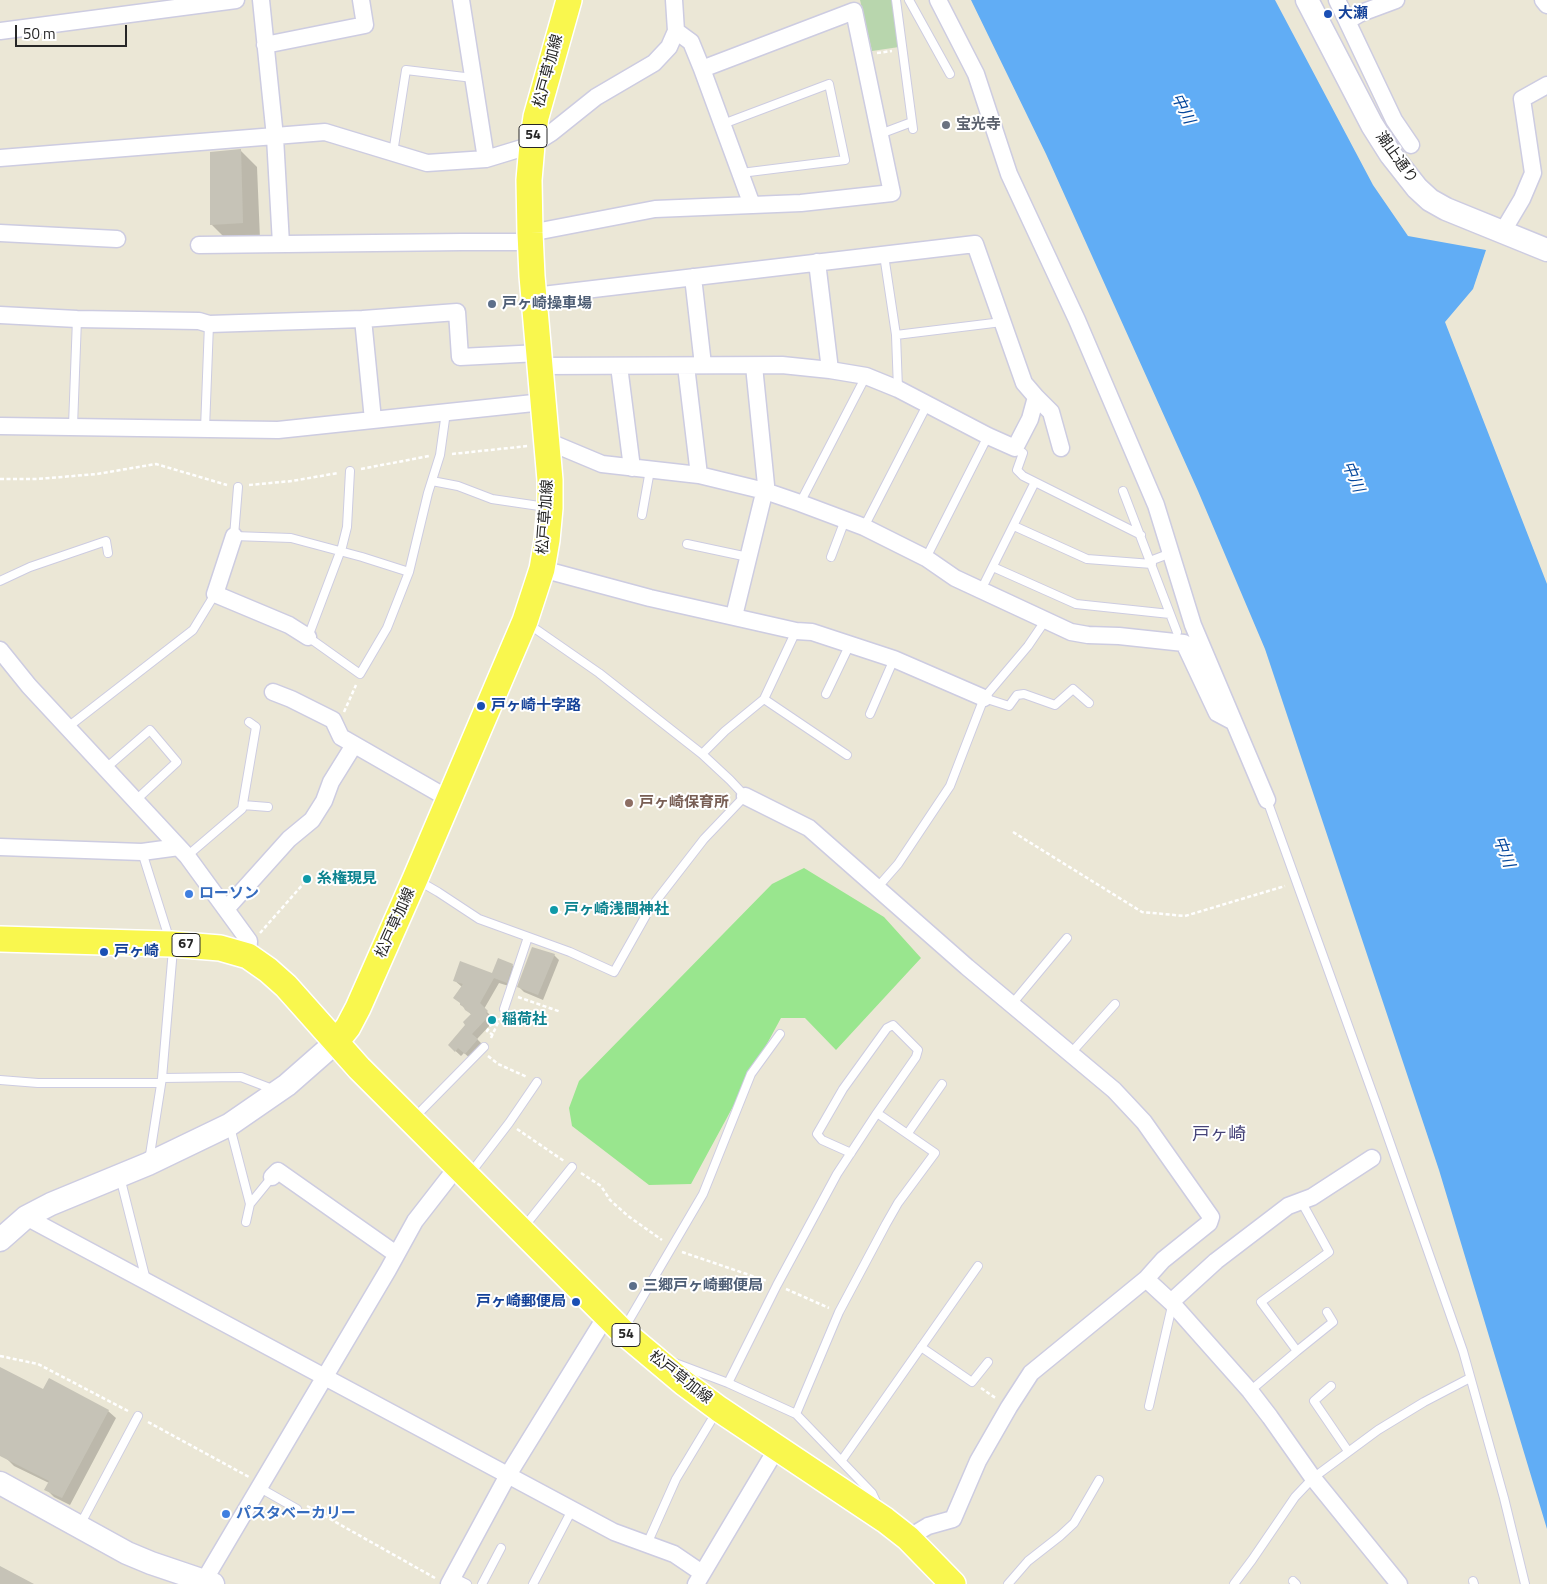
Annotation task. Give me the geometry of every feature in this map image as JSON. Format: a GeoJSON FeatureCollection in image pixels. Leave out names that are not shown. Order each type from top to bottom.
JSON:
{"type":"FeatureCollection","features":[{"type":"Feature","properties":{"kind":"main road","name":"松戸草加線"},"geometry":{"type":"LineString","coordinates":[[569,0],[536,117],[530,180],[530,238],[547,442],[550,508],[542,569],[525,621],[415,879],[358,1008],[336,1042],[411,1121],[614,1324],[684,1384],[885,1520],[908,1538],[953,1584]]}},
{"type":"Feature","properties":{"kind":"main road","name":"67"},"geometry":{"type":"LineString","coordinates":[[0,938],[172,944],[248,951],[286,986],[336,1042]]}},
{"type":"Feature","properties":{"kind":"street"},"geometry":{"type":"LineString","coordinates":[[0,31],[236,0]]}},
{"type":"Feature","properties":{"kind":"street"},"geometry":{"type":"LineString","coordinates":[[261,0],[275,137],[281,244]]}},
{"type":"Feature","properties":{"kind":"street"},"geometry":{"type":"LineString","coordinates":[[265,44],[365,25],[361,0]]}},
{"type":"Feature","properties":{"kind":"street"},"geometry":{"type":"LineString","coordinates":[[461,0],[486,159]]}},
{"type":"Feature","properties":{"kind":"street"},"geometry":{"type":"LineString","coordinates":[[0,158],[325,132],[427,163],[486,159],[532,145],[551,133],[596,97],[654,63],[669,47],[676,31],[674,0]]}},
{"type":"Feature","properties":{"kind":"street"},"geometry":{"type":"LineString","coordinates":[[938,0],[976,74],[1010,174],[1114,405],[1156,505],[1193,625],[1267,800]]}},
{"type":"Feature","properties":{"kind":"street","name":"潮止通り"},"geometry":{"type":"LineString","coordinates":[[1307,0],[1372,125],[1391,155],[1416,188],[1430,200],[1465,218],[1503,231],[1547,250]]}},
{"type":"Feature","properties":{"kind":"street"},"geometry":{"type":"LineString","coordinates":[[1337,0],[1355,11],[1394,120],[1411,145]]}},
{"type":"Feature","properties":{"kind":"street"},"geometry":{"type":"LineString","coordinates":[[1355,11],[1396,0]]}},
{"type":"Feature","properties":{"kind":"street"},"geometry":{"type":"LineString","coordinates":[[1543,0],[1547,5]]}},
{"type":"Feature","properties":{"kind":"street"},"geometry":{"type":"LineString","coordinates":[[199,245],[462,242],[530,238],[655,209],[809,202],[892,193],[854,11],[702,69]]}},
{"type":"Feature","properties":{"kind":"street"},"geometry":{"type":"LineString","coordinates":[[676,31],[691,42],[752,205]]}},
{"type":"Feature","properties":{"kind":"street"},"geometry":{"type":"LineString","coordinates":[[1503,231],[1522,199],[1533,173],[1522,99],[1547,85]]}},
{"type":"Feature","properties":{"kind":"street"},"geometry":{"type":"LineString","coordinates":[[0,233],[118,239]]}},
{"type":"Feature","properties":{"kind":"street"},"geometry":{"type":"LineString","coordinates":[[534,296],[975,244],[1024,383],[1051,412],[1061,448]]}},
{"type":"Feature","properties":{"kind":"street"},"geometry":{"type":"LineString","coordinates":[[817,262],[830,370]]}},
{"type":"Feature","properties":{"kind":"street"},"geometry":{"type":"LineString","coordinates":[[693,277],[703,365]]}},
{"type":"Feature","properties":{"kind":"street"},"geometry":{"type":"LineString","coordinates":[[0,315],[77,319],[200,321],[209,324],[362,319],[457,312],[460,357],[539,359],[619,366],[782,365],[830,370],[866,376],[898,389],[1015,448],[1030,419],[1036,397]]}},
{"type":"Feature","properties":{"kind":"street"},"geometry":{"type":"LineString","coordinates":[[362,319],[373,420]]}},
{"type":"Feature","properties":{"kind":"street"},"geometry":{"type":"LineString","coordinates":[[619,366],[632,468]]}},
{"type":"Feature","properties":{"kind":"street"},"geometry":{"type":"LineString","coordinates":[[686,366],[699,475]]}},
{"type":"Feature","properties":{"kind":"street"},"geometry":{"type":"LineString","coordinates":[[734,616],[766,485],[754,366]]}},
{"type":"Feature","properties":{"kind":"street"},"geometry":{"type":"LineString","coordinates":[[0,426],[278,430],[543,402]]}},
{"type":"Feature","properties":{"kind":"street"},"geometry":{"type":"LineString","coordinates":[[547,442],[602,464],[699,475],[765,491],[800,502],[864,527],[926,558],[955,578],[1071,632],[1184,642],[1217,713],[1234,722]]}},
{"type":"Feature","properties":{"kind":"street"},"geometry":{"type":"LineString","coordinates":[[234,536],[215,594],[308,636]]}},
{"type":"Feature","properties":{"kind":"street"},"geometry":{"type":"LineString","coordinates":[[542,569],[650,598],[796,631],[812,632],[894,659],[984,698]]}},
{"type":"Feature","properties":{"kind":"street"},"geometry":{"type":"LineString","coordinates":[[0,652],[29,686],[183,852],[227,908],[249,941],[248,951]]}},
{"type":"Feature","properties":{"kind":"street"},"geometry":{"type":"LineString","coordinates":[[273,692],[291,698],[333,720],[341,737],[449,799]]}},
{"type":"Feature","properties":{"kind":"street"},"geometry":{"type":"LineString","coordinates":[[227,908],[289,839],[312,820],[324,801],[331,782],[354,745]]}},
{"type":"Feature","properties":{"kind":"street"},"geometry":{"type":"LineString","coordinates":[[745,796],[809,828],[876,888],[1114,1090],[1138,1115],[1211,1217],[1209,1222],[1163,1260],[1146,1279],[1031,1373],[1009,1407],[970,1476],[953,1519],[928,1526],[908,1538]]}},
{"type":"Feature","properties":{"kind":"street"},"geometry":{"type":"LineString","coordinates":[[0,847],[183,852]]}},
{"type":"Feature","properties":{"kind":"street"},"geometry":{"type":"LineString","coordinates":[[0,1240],[26,1217],[51,1204],[148,1164],[229,1125],[278,1092],[336,1042]]}},
{"type":"Feature","properties":{"kind":"street"},"geometry":{"type":"LineString","coordinates":[[1172,1303],[1216,1261],[1288,1206],[1312,1197],[1372,1158]]}},
{"type":"Feature","properties":{"kind":"street"},"geometry":{"type":"LineString","coordinates":[[272,1177],[278,1171],[396,1254]]}},
{"type":"Feature","properties":{"kind":"street"},"geometry":{"type":"LineString","coordinates":[[0,1483],[127,1553],[151,1564],[207,1583],[261,1486],[415,1221],[462,1172]]}},
{"type":"Feature","properties":{"kind":"street"},"geometry":{"type":"LineString","coordinates":[[26,1217],[614,1532],[674,1554],[699,1579],[777,1448]]}},
{"type":"Feature","properties":{"kind":"street"},"geometry":{"type":"LineString","coordinates":[[1146,1279],[1172,1303],[1250,1391],[1270,1416],[1313,1478],[1399,1584]]}},
{"type":"Feature","properties":{"kind":"street"},"geometry":{"type":"LineString","coordinates":[[452,1581],[508,1475],[614,1324]]}},
{"type":"Feature","properties":{"kind":"lane"},"geometry":{"type":"LineString","coordinates":[[880,134],[912,125],[896,0]]}},
{"type":"Feature","properties":{"kind":"lane"},"geometry":{"type":"LineString","coordinates":[[909,0],[950,74]]}},
{"type":"Feature","properties":{"kind":"lane"},"geometry":{"type":"LineString","coordinates":[[393,153],[406,70],[473,78]]}},
{"type":"Feature","properties":{"kind":"lane"},"geometry":{"type":"LineString","coordinates":[[722,124],[829,84],[845,160],[741,173]]}},
{"type":"Feature","properties":{"kind":"lane"},"geometry":{"type":"LineString","coordinates":[[884,255],[896,336],[898,389]]}},
{"type":"Feature","properties":{"kind":"lane"},"geometry":{"type":"LineString","coordinates":[[73,426],[77,319]]}},
{"type":"Feature","properties":{"kind":"lane"},"geometry":{"type":"LineString","coordinates":[[896,336],[1002,322]]}},
{"type":"Feature","properties":{"kind":"lane"},"geometry":{"type":"LineString","coordinates":[[205,429],[209,324]]}},
{"type":"Feature","properties":{"kind":"lane"},"geometry":{"type":"LineString","coordinates":[[800,502],[866,376]]}},
{"type":"Feature","properties":{"kind":"lane"},"geometry":{"type":"LineString","coordinates":[[864,527],[927,405]]}},
{"type":"Feature","properties":{"kind":"lane"},"geometry":{"type":"LineString","coordinates":[[350,471],[347,527],[341,552],[308,636],[360,674],[387,628],[409,572],[440,455],[446,412]]}},
{"type":"Feature","properties":{"kind":"lane"},"geometry":{"type":"LineString","coordinates":[[926,558],[988,436]]}},
{"type":"Feature","properties":{"kind":"lane"},"geometry":{"type":"LineString","coordinates":[[1015,448],[1023,453],[1017,470],[1035,482],[1141,535]]}},
{"type":"Feature","properties":{"kind":"lane"},"geometry":{"type":"LineString","coordinates":[[642,515],[650,470]]}},
{"type":"Feature","properties":{"kind":"lane"},"geometry":{"type":"LineString","coordinates":[[432,481],[458,486],[492,499],[550,508]]}},
{"type":"Feature","properties":{"kind":"lane"},"geometry":{"type":"LineString","coordinates":[[986,582],[1035,482]]}},
{"type":"Feature","properties":{"kind":"lane"},"geometry":{"type":"LineString","coordinates":[[238,486],[234,536],[291,538],[409,572]]}},
{"type":"Feature","properties":{"kind":"lane"},"geometry":{"type":"LineString","coordinates":[[1123,491],[1177,632]]}},
{"type":"Feature","properties":{"kind":"lane"},"geometry":{"type":"LineString","coordinates":[[831,557],[844,520]]}},
{"type":"Feature","properties":{"kind":"lane"},"geometry":{"type":"LineString","coordinates":[[1014,526],[1087,559],[1151,563],[1171,553]]}},
{"type":"Feature","properties":{"kind":"lane"},"geometry":{"type":"LineString","coordinates":[[0,581],[30,566],[106,541],[108,553]]}},
{"type":"Feature","properties":{"kind":"lane"},"geometry":{"type":"LineString","coordinates":[[688,544],[748,557]]}},
{"type":"Feature","properties":{"kind":"lane"},"geometry":{"type":"LineString","coordinates":[[993,567],[1076,604],[1170,614]]}},
{"type":"Feature","properties":{"kind":"lane"},"geometry":{"type":"LineString","coordinates":[[68,727],[193,630],[215,594]]}},
{"type":"Feature","properties":{"kind":"lane"},"geometry":{"type":"LineString","coordinates":[[415,879],[479,919],[570,952],[614,972],[649,910],[704,839],[745,796],[702,754],[599,673],[525,621]]}},
{"type":"Feature","properties":{"kind":"lane"},"geometry":{"type":"LineString","coordinates":[[876,888],[898,864],[950,786],[984,698],[1028,646],[1045,621]]}},
{"type":"Feature","properties":{"kind":"lane"},"geometry":{"type":"LineString","coordinates":[[702,754],[725,731],[764,700],[796,631]]}},
{"type":"Feature","properties":{"kind":"lane"},"geometry":{"type":"LineString","coordinates":[[826,694],[850,644]]}},
{"type":"Feature","properties":{"kind":"lane"},"geometry":{"type":"LineString","coordinates":[[870,714],[894,659]]}},
{"type":"Feature","properties":{"kind":"lane"},"geometry":{"type":"LineString","coordinates":[[984,698],[1008,706],[1017,696],[1024,694],[1055,705],[1073,688],[1089,703]]}},
{"type":"Feature","properties":{"kind":"lane"},"geometry":{"type":"LineString","coordinates":[[764,700],[847,755]]}},
{"type":"Feature","properties":{"kind":"lane"},"geometry":{"type":"LineString","coordinates":[[183,852],[242,809],[256,727],[249,722]]}},
{"type":"Feature","properties":{"kind":"lane"},"geometry":{"type":"LineString","coordinates":[[106,768],[150,730],[177,762],[136,800]]}},
{"type":"Feature","properties":{"kind":"lane"},"geometry":{"type":"LineString","coordinates":[[1267,800],[1380,1112],[1463,1351],[1504,1498],[1525,1584]]}},
{"type":"Feature","properties":{"kind":"lane"},"geometry":{"type":"LineString","coordinates":[[243,805],[268,807]]}},
{"type":"Feature","properties":{"kind":"lane"},"geometry":{"type":"LineString","coordinates":[[142,852],[172,944],[161,1080],[148,1164]]}},
{"type":"Feature","properties":{"kind":"lane"},"geometry":{"type":"LineString","coordinates":[[504,1009],[528,937]]}},
{"type":"Feature","properties":{"kind":"lane"},"geometry":{"type":"LineString","coordinates":[[1012,1004],[1067,938]]}},
{"type":"Feature","properties":{"kind":"lane"},"geometry":{"type":"LineString","coordinates":[[1071,1054],[1116,1004]]}},
{"type":"Feature","properties":{"kind":"lane"},"geometry":{"type":"LineString","coordinates":[[728,1383],[777,1285],[850,1153],[916,1057],[918,1050],[894,1025],[887,1028],[843,1089],[817,1134],[822,1140],[850,1153]]}},
{"type":"Feature","properties":{"kind":"lane"},"geometry":{"type":"LineString","coordinates":[[614,1324],[703,1194],[751,1074],[780,1034]]}},
{"type":"Feature","properties":{"kind":"lane"},"geometry":{"type":"LineString","coordinates":[[411,1121],[482,1049]]}},
{"type":"Feature","properties":{"kind":"lane"},"geometry":{"type":"LineString","coordinates":[[0,1080],[38,1083],[241,1077],[278,1092]]}},
{"type":"Feature","properties":{"kind":"lane"},"geometry":{"type":"LineString","coordinates":[[462,1172],[510,1123],[537,1082]]}},
{"type":"Feature","properties":{"kind":"lane"},"geometry":{"type":"LineString","coordinates":[[908,1133],[942,1084]]}},
{"type":"Feature","properties":{"kind":"lane"},"geometry":{"type":"LineString","coordinates":[[796,1414],[839,1312],[898,1203],[935,1153],[877,1113]]}},
{"type":"Feature","properties":{"kind":"lane"},"geometry":{"type":"LineString","coordinates":[[229,1125],[250,1204]]}},
{"type":"Feature","properties":{"kind":"lane"},"geometry":{"type":"LineString","coordinates":[[521,1231],[572,1167]]}},
{"type":"Feature","properties":{"kind":"lane"},"geometry":{"type":"LineString","coordinates":[[119,1175],[147,1282]]}},
{"type":"Feature","properties":{"kind":"lane"},"geometry":{"type":"LineString","coordinates":[[246,1222],[250,1204],[272,1177]]}},
{"type":"Feature","properties":{"kind":"lane"},"geometry":{"type":"LineString","coordinates":[[1297,1351],[1261,1302],[1329,1252],[1301,1201]]}},
{"type":"Feature","properties":{"kind":"lane"},"geometry":{"type":"LineString","coordinates":[[842,1460],[978,1266]]}},
{"type":"Feature","properties":{"kind":"lane"},"geometry":{"type":"LineString","coordinates":[[1148,1406],[1172,1303]]}},
{"type":"Feature","properties":{"kind":"lane"},"geometry":{"type":"LineString","coordinates":[[1250,1391],[1333,1322],[1327,1312]]}},
{"type":"Feature","properties":{"kind":"lane"},"geometry":{"type":"LineString","coordinates":[[921,1347],[972,1382],[988,1362]]}},
{"type":"Feature","properties":{"kind":"lane"},"geometry":{"type":"LineString","coordinates":[[654,1358],[728,1383],[796,1414],[872,1493],[885,1520]]}},
{"type":"Feature","properties":{"kind":"lane"},"geometry":{"type":"LineString","coordinates":[[1234,1584],[1295,1496],[1313,1478],[1378,1430],[1424,1402],[1470,1378]]}},
{"type":"Feature","properties":{"kind":"lane"},"geometry":{"type":"LineString","coordinates":[[1330,1386],[1314,1401],[1348,1452]]}},
{"type":"Feature","properties":{"kind":"lane"},"geometry":{"type":"LineString","coordinates":[[647,1544],[676,1479],[719,1408]]}},
{"type":"Feature","properties":{"kind":"lane"},"geometry":{"type":"LineString","coordinates":[[80,1526],[138,1416]]}},
{"type":"Feature","properties":{"kind":"lane"},"geometry":{"type":"LineString","coordinates":[[1008,1584],[1028,1561],[1074,1523],[1099,1480]]}},
{"type":"Feature","properties":{"kind":"lane"},"geometry":{"type":"LineString","coordinates":[[261,1486],[300,1507]]}},
{"type":"Feature","properties":{"kind":"lane"},"geometry":{"type":"LineString","coordinates":[[533,1584],[572,1510]]}},
{"type":"Feature","properties":{"kind":"lane"},"geometry":{"type":"LineString","coordinates":[[482,1584],[501,1548]]}},
{"type":"Feature","properties":{"kind":"path"},"geometry":{"type":"LineString","coordinates":[[863,55],[903,49]]}},
{"type":"Feature","properties":{"kind":"path"},"geometry":{"type":"LineString","coordinates":[[0,479],[37,479],[97,474],[156,464],[231,487],[292,481],[432,455],[547,442]]}},
{"type":"Feature","properties":{"kind":"path"},"geometry":{"type":"LineString","coordinates":[[337,728],[360,679],[360,674]]}},
{"type":"Feature","properties":{"kind":"path"},"geometry":{"type":"LineString","coordinates":[[1013,832],[1142,912],[1185,916],[1296,882]]}},
{"type":"Feature","properties":{"kind":"path"},"geometry":{"type":"LineString","coordinates":[[248,951],[304,883]]}},
{"type":"Feature","properties":{"kind":"path"},"geometry":{"type":"LineString","coordinates":[[558,911],[562,913]]}},
{"type":"Feature","properties":{"kind":"path"},"geometry":{"type":"LineString","coordinates":[[509,994],[562,1012]]}},
{"type":"Feature","properties":{"kind":"path"},"geometry":{"type":"LineString","coordinates":[[504,1009],[493,1035],[482,1049],[498,1064],[537,1082]]}},
{"type":"Feature","properties":{"kind":"path"},"geometry":{"type":"LineString","coordinates":[[492,1023],[487,1031],[493,1035]]}},
{"type":"Feature","properties":{"kind":"path"},"geometry":{"type":"LineString","coordinates":[[0,1356],[38,1364],[138,1416],[261,1486]]}},
{"type":"Feature","properties":{"kind":"path"},"geometry":{"type":"LineString","coordinates":[[972,1382],[1009,1407]]}},
{"type":"Feature","properties":{"kind":"path"},"geometry":{"type":"LineString","coordinates":[[300,1507],[452,1581]]}},
{"type":"Feature","properties":{"kind":"green space"},"geometry":{"type":"Polygon","coordinates":[[[860,0],[892,0],[899,47],[872,51],[860,0]]]}},
{"type":"Feature","properties":{"kind":"green space"},"geometry":{"type":"Polygon","coordinates":[[[804,868],[884,917],[921,958],[836,1050],[805,1018],[781,1018],[691,1184],[649,1185],[572,1126],[569,1108],[579,1081],[772,884],[804,868]]]}},
{"type":"Feature","properties":{"kind":"water","name":"中川"},"geometry":{"type":"Polygon","coordinates":[[[971,0],[1275,0],[1373,185],[1408,236],[1486,250],[1473,289],[1445,322],[1547,584],[1547,1529],[1439,1170],[1265,649],[1198,491],[1046,154],[971,0]]]}},
{"type":"Feature","properties":{"kind":"building"},"geometry":{"type":"Polygon","coordinates":[[[241,149],[243,223],[210,225],[210,152],[241,149]]]}},
{"type":"Feature","properties":{"kind":"building"},"geometry":{"type":"Polygon","coordinates":[[[532,947],[555,954],[538,995],[517,987],[532,947]]]}},
{"type":"Feature","properties":{"kind":"building"},"geometry":{"type":"Polygon","coordinates":[[[498,958],[513,964],[507,983],[494,978],[480,1003],[488,1011],[486,1013],[489,1016],[472,1034],[478,1039],[465,1054],[458,1048],[455,1052],[448,1045],[465,1025],[463,1022],[471,1014],[453,998],[463,984],[453,981],[460,961],[492,973],[498,958]]]}},
{"type":"Feature","properties":{"kind":"building"},"geometry":{"type":"Polygon","coordinates":[[[0,1367],[43,1389],[49,1378],[109,1410],[62,1498],[44,1490],[49,1481],[0,1456],[0,1367]]]}},
{"type":"Feature","properties":{"kind":"building"},"geometry":{"type":"Polygon","coordinates":[[[0,1566],[34,1584],[0,1584],[0,1566]]]}},
{"type":"Feature","properties":{"kind":"place","name":"大瀬"},"geometry":{"type":"Point","coordinates":[1328,14]}},
{"type":"Feature","properties":{"kind":"place","name":"宝光寺"},"geometry":{"type":"Point","coordinates":[946,125]}},
{"type":"Feature","properties":{"kind":"place","name":"戸ヶ崎操車場"},"geometry":{"type":"Point","coordinates":[492,304]}},
{"type":"Feature","properties":{"kind":"place","name":"戸ヶ崎十字路"},"geometry":{"type":"Point","coordinates":[481,706]}},
{"type":"Feature","properties":{"kind":"place","name":"戸ヶ崎保育所"},"geometry":{"type":"Point","coordinates":[629,803]}},
{"type":"Feature","properties":{"kind":"place","name":"糸権現見"},"geometry":{"type":"Point","coordinates":[307,879]}},
{"type":"Feature","properties":{"kind":"place","name":"ローソン"},"geometry":{"type":"Point","coordinates":[189,894]}},
{"type":"Feature","properties":{"kind":"place","name":"戸ヶ崎浅間神社"},"geometry":{"type":"Point","coordinates":[554,910]}},
{"type":"Feature","properties":{"kind":"place","name":"戸ヶ崎"},"geometry":{"type":"Point","coordinates":[104,952]}},
{"type":"Feature","properties":{"kind":"place","name":"稲荷社"},"geometry":{"type":"Point","coordinates":[492,1020]}},
{"type":"Feature","properties":{"kind":"place","name":"三郷戸ヶ崎郵便局"},"geometry":{"type":"Point","coordinates":[633,1286]}},
{"type":"Feature","properties":{"kind":"place","name":"戸ヶ崎郵便局"},"geometry":{"type":"Point","coordinates":[576,1302]}},
{"type":"Feature","properties":{"kind":"place","name":"パスタベーカリー"},"geometry":{"type":"Point","coordinates":[226,1514]}},
{"type":"Feature","properties":{"kind":"district","name":"戸ヶ崎"},"geometry":{"type":"Point","coordinates":[1219,1136]}}]}
